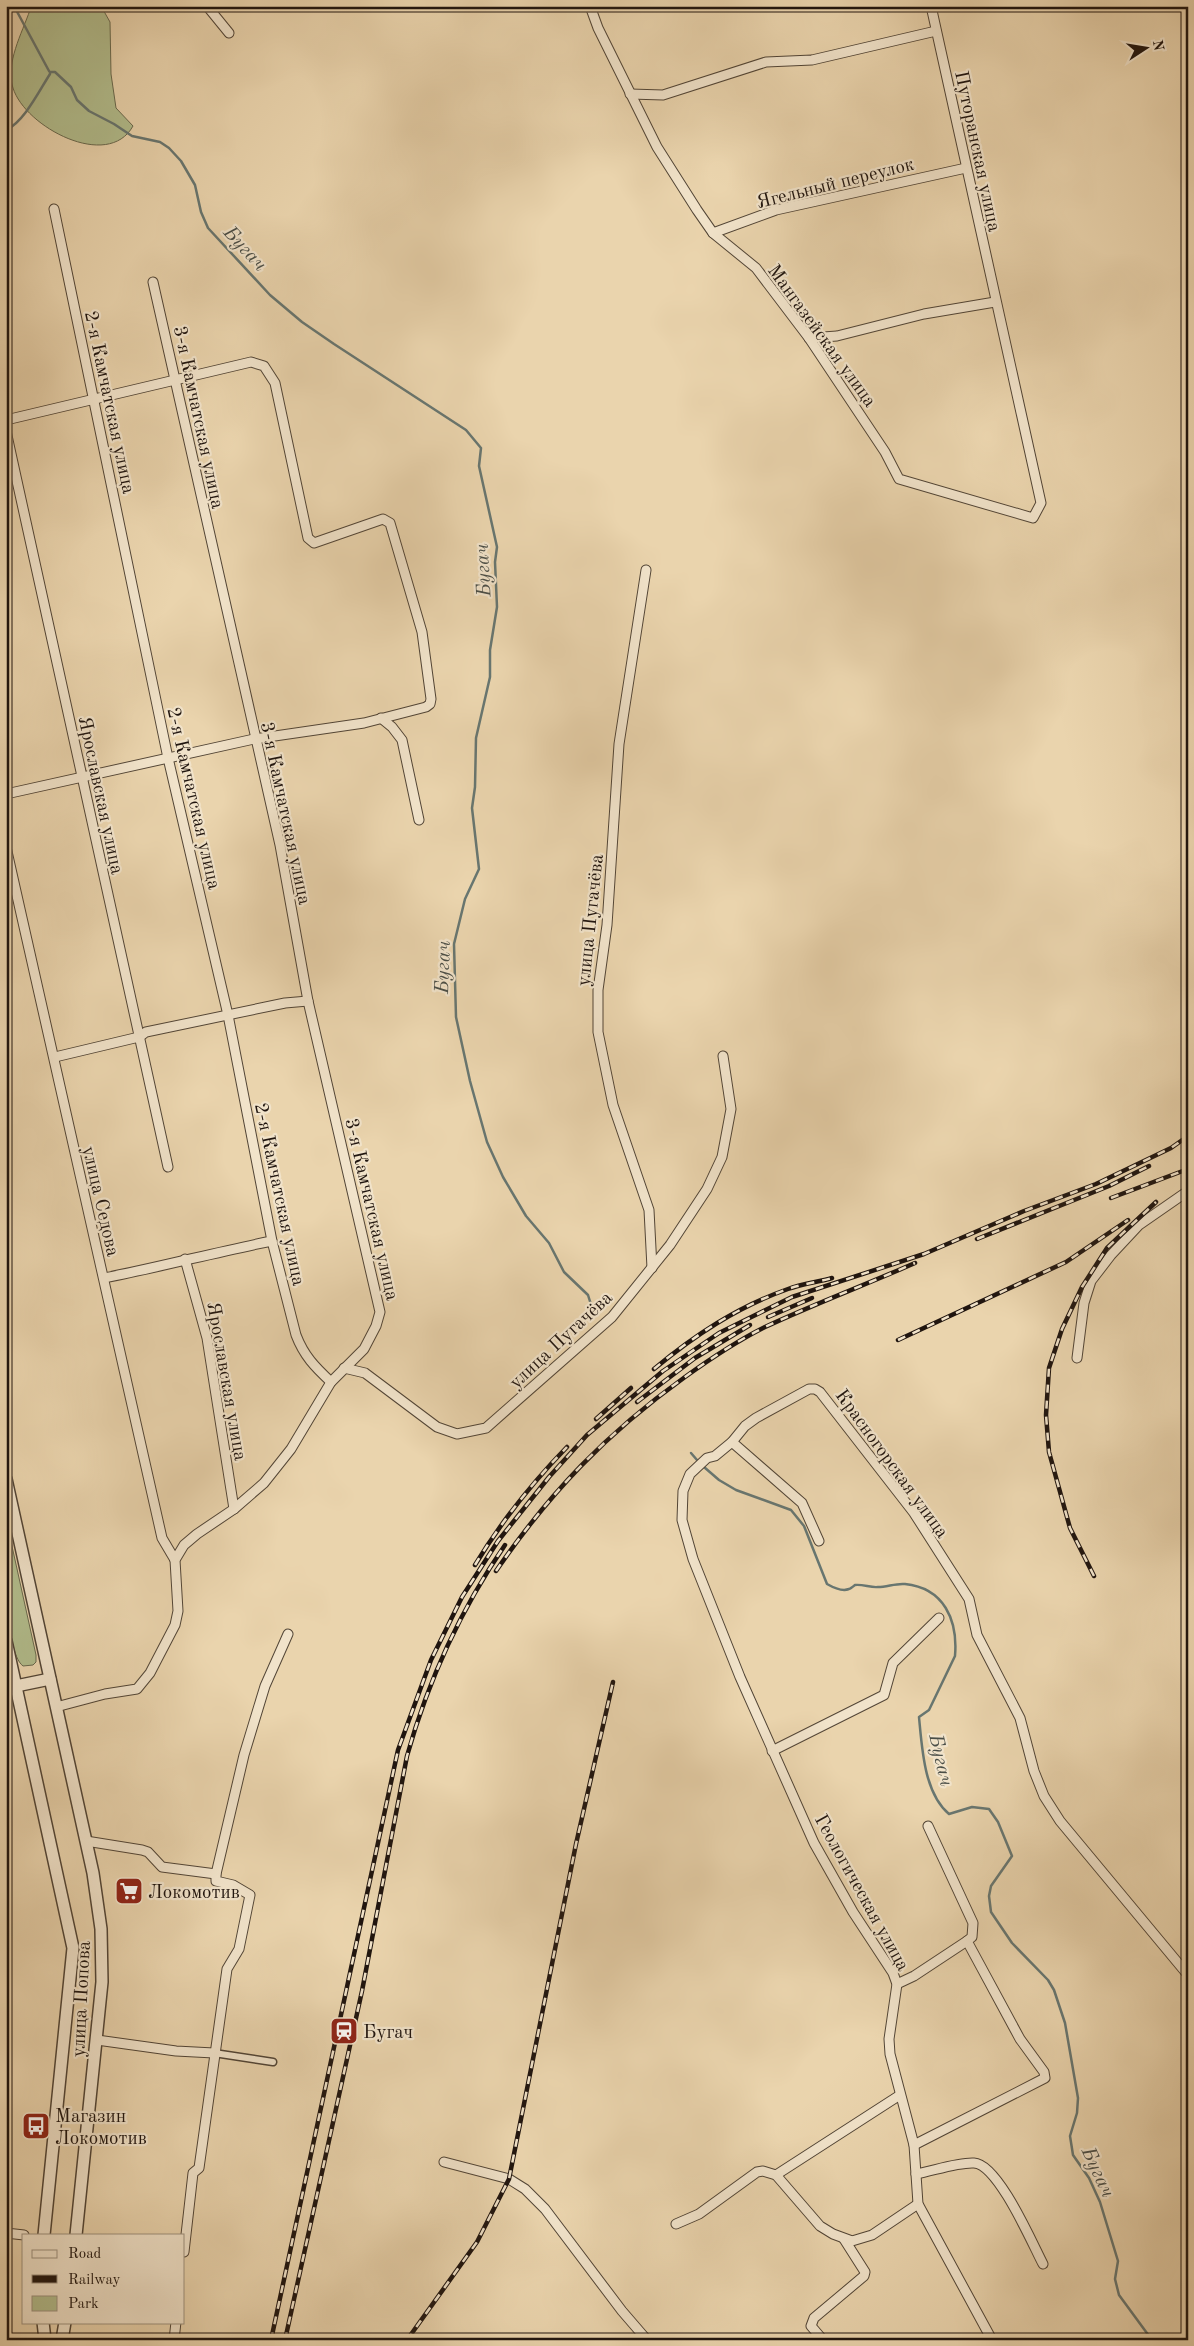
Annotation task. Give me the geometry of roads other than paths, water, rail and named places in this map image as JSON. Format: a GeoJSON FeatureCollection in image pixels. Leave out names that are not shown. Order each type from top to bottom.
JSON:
{"type":"FeatureCollection","features":[{"type":"Feature","properties":{"kind":"street"},"geometry":{"type":"LineString","coordinates":[[207,6],[229,33]]}},
{"type":"Feature","properties":{"kind":"street","name":"Мангазейская улица"},"geometry":{"type":"LineString","coordinates":[[590,6],[598,28],[657,147],[713,233],[756,268],[809,338],[885,452],[899,479],[1033,518],[1041,503]]}},
{"type":"Feature","properties":{"kind":"street","name":"Путоранская улица"},"geometry":{"type":"LineString","coordinates":[[931,6],[1041,503]]}},
{"type":"Feature","properties":{"kind":"street"},"geometry":{"type":"LineString","coordinates":[[630,94],[663,95],[766,62],[812,60],[936,31]]}},
{"type":"Feature","properties":{"kind":"street","name":"Ягельный переулок"},"geometry":{"type":"LineString","coordinates":[[713,233],[776,210],[966,168]]}},
{"type":"Feature","properties":{"kind":"street","name":"2-я Камчатская улица"},"geometry":{"type":"LineString","coordinates":[[54,209],[168,758],[228,1015],[272,1240],[296,1335],[302,1350],[313,1365],[331,1382]]}},
{"type":"Feature","properties":{"kind":"street","name":"3-я Камчатская улица"},"geometry":{"type":"LineString","coordinates":[[154,282],[254,739],[280,845],[308,1001],[380,1312],[376,1326],[364,1349],[331,1382],[291,1449],[264,1483],[234,1509],[184,1545],[175,1560]]}},
{"type":"Feature","properties":{"kind":"street"},"geometry":{"type":"LineString","coordinates":[[809,338],[838,336],[924,314],[995,302]]}},
{"type":"Feature","properties":{"kind":"street"},"geometry":{"type":"LineString","coordinates":[[6,420],[94,401],[252,362],[264,366],[275,383],[308,538],[314,543],[383,519],[390,523],[422,632],[431,699],[430,704],[426,707],[364,723],[254,739],[6,794]]}},
{"type":"Feature","properties":{"kind":"street","name":"Ярославская улица"},"geometry":{"type":"LineString","coordinates":[[6,431],[168,1166]]}},
{"type":"Feature","properties":{"kind":"street","name":"улица Пугачёва"},"geometry":{"type":"LineString","coordinates":[[646,570],[619,744],[607,925],[598,990],[598,1032],[614,1105],[648,1210],[652,1268]]}},
{"type":"Feature","properties":{"kind":"street"},"geometry":{"type":"LineString","coordinates":[[381,718],[392,727],[402,740],[420,820]]}},
{"type":"Feature","properties":{"kind":"street","name":"улица Седова"},"geometry":{"type":"LineString","coordinates":[[6,847],[29,953],[55,1057],[70,1136],[162,1538],[175,1560]]}},
{"type":"Feature","properties":{"kind":"street"},"geometry":{"type":"LineString","coordinates":[[55,1057],[139,1037],[146,1032],[285,1003],[308,1001]]}},
{"type":"Feature","properties":{"kind":"street","name":"улица Пугачёва"},"geometry":{"type":"LineString","coordinates":[[344,1368],[365,1372],[437,1427],[457,1434],[486,1428],[601,1328],[652,1268],[708,1189],[722,1156],[730,1109],[723,1056]]}},
{"type":"Feature","properties":{"kind":"street"},"geometry":{"type":"LineString","coordinates":[[1077,1358],[1084,1303],[1091,1281],[1111,1255],[1139,1225],[1188,1191]]}},
{"type":"Feature","properties":{"kind":"street"},"geometry":{"type":"LineString","coordinates":[[104,1278],[169,1265],[185,1259],[272,1240]]}},
{"type":"Feature","properties":{"kind":"street","name":"Ярославская улица"},"geometry":{"type":"LineString","coordinates":[[185,1259],[207,1338],[234,1509]]}},
{"type":"Feature","properties":{"kind":"street","name":"Красногорская улица"},"geometry":{"type":"LineString","coordinates":[[682,1520],[683,1491],[690,1474],[707,1458],[715,1456],[732,1442],[745,1426],[756,1418],[809,1390],[815,1389],[820,1392],[914,1512],[969,1599],[977,1635],[1020,1718],[1034,1771],[1044,1796],[1060,1821],[1188,1976]]}},
{"type":"Feature","properties":{"kind":"street"},"geometry":{"type":"LineString","coordinates":[[732,1442],[802,1503],[819,1541]]}},
{"type":"Feature","properties":{"kind":"street","name":"улица Попова"},"geometry":{"type":"LineString","coordinates":[[6,1479],[86,1841],[101,1929],[102,1968],[97,2040],[76,2234]]}},
{"type":"Feature","properties":{"kind":"street","name":"Геологическая улица"},"geometry":{"type":"LineString","coordinates":[[682,1520],[693,1559],[772,1751],[814,1843],[853,1912],[893,1973],[896,1984],[889,2038],[890,2054],[914,2145],[918,2204],[992,2340]]}},
{"type":"Feature","properties":{"kind":"street"},"geometry":{"type":"LineString","coordinates":[[56,1707],[105,1694],[138,1689],[150,1672],[175,1625],[178,1611],[175,1560]]}},
{"type":"Feature","properties":{"kind":"street"},"geometry":{"type":"LineString","coordinates":[[772,1751],[884,1695],[893,1663],[940,1618]]}},
{"type":"Feature","properties":{"kind":"street"},"geometry":{"type":"LineString","coordinates":[[185,2243],[193,2173],[199,2168],[227,1969],[239,1950],[250,1895],[233,1885],[216,1882],[216,1874],[247,1746],[265,1686],[288,1634]]}},
{"type":"Feature","properties":{"kind":"street","name":"улица Попова"},"geometry":{"type":"LineString","coordinates":[[6,1641],[11,1687],[73,1948],[44,2234]]}},
{"type":"Feature","properties":{"kind":"street"},"geometry":{"type":"LineString","coordinates":[[11,1687],[50,1679]]}},
{"type":"Feature","properties":{"kind":"street"},"geometry":{"type":"LineString","coordinates":[[896,1984],[914,1976],[972,1937],[973,1923],[928,1826]]}},
{"type":"Feature","properties":{"kind":"street"},"geometry":{"type":"LineString","coordinates":[[86,1841],[148,1852],[162,1867],[216,1874]]}},
{"type":"Feature","properties":{"kind":"street"},"geometry":{"type":"LineString","coordinates":[[914,2145],[1045,2078],[1044,2072],[1020,2039],[967,1941]]}},
{"type":"Feature","properties":{"kind":"street"},"geometry":{"type":"LineString","coordinates":[[97,2040],[214,2053],[273,2062]]}},
{"type":"Feature","properties":{"kind":"street"},"geometry":{"type":"LineString","coordinates":[[776,2175],[900,2095]]}},
{"type":"Feature","properties":{"kind":"street"},"geometry":{"type":"LineString","coordinates":[[444,2162],[509,2179],[526,2189],[546,2208],[622,2311],[648,2340]]}},
{"type":"Feature","properties":{"kind":"street"},"geometry":{"type":"LineString","coordinates":[[916,2174],[974,2163],[987,2169],[1010,2199],[1043,2264]]}},
{"type":"Feature","properties":{"kind":"street"},"geometry":{"type":"LineString","coordinates":[[676,2224],[699,2214],[757,2172],[763,2171],[776,2175],[820,2226],[844,2239],[858,2240],[872,2235],[918,2204]]}},
{"type":"Feature","properties":{"kind":"street"},"geometry":{"type":"LineString","coordinates":[[6,2233],[22,2235]]}},
{"type":"Feature","properties":{"kind":"street"},"geometry":{"type":"LineString","coordinates":[[822,2340],[811,2326],[814,2318],[864,2276],[865,2272],[844,2239]]}},
{"type":"Feature","properties":{"kind":"street"},"geometry":{"type":"LineString","coordinates":[[43,2324],[45,2340]]}},
{"type":"Feature","properties":{"kind":"street"},"geometry":{"type":"LineString","coordinates":[[62,2340],[65,2324]]}},
{"type":"Feature","properties":{"kind":"street"},"geometry":{"type":"LineString","coordinates":[[174,2340],[176,2324]]}},
{"type":"Feature","properties":{"kind":"waterway"},"geometry":{"type":"LineString","coordinates":[[14,6],[49,71]]}},
{"type":"Feature","properties":{"kind":"waterway","name":"Бугач"},"geometry":{"type":"LineString","coordinates":[[6,130],[13,126],[25,113],[50,72],[55,72],[71,87],[77,100],[89,111],[132,136],[160,142],[169,148],[181,161],[195,185],[201,212],[208,228],[270,295],[302,322],[466,430],[481,448],[479,466],[497,547],[495,562],[497,607],[490,650],[490,677],[476,738],[475,787],[472,808],[479,869],[465,899],[454,944],[456,1017],[470,1081],[487,1142],[503,1177],[526,1216],[549,1243],[564,1272],[588,1295],[593,1311]]}},
{"type":"Feature","properties":{"kind":"waterway"},"geometry":{"type":"LineString","coordinates":[[691,1453],[697,1460]]}},
{"type":"Feature","properties":{"kind":"waterway","name":"Бугач"},"geometry":{"type":"LineString","coordinates":[[704,1467],[719,1480],[736,1490],[791,1510],[804,1526],[827,1584],[844,1590],[850,1589],[855,1585],[875,1587],[905,1584],[930,1592],[946,1608],[954,1630],[955,1656],[929,1710],[919,1717],[923,1756],[929,1782],[934,1794],[949,1814],[972,1807],[989,1809],[998,1822],[1012,1856],[991,1886],[989,1896],[991,1912],[1012,1943],[1048,1980],[1054,1990],[1065,2023],[1078,2098],[1077,2113],[1070,2136],[1073,2155],[1089,2178],[1100,2202],[1118,2261],[1115,2279],[1119,2295],[1152,2340]]}},
{"type":"Feature","properties":{"kind":"railway"},"geometry":{"type":"LineString","coordinates":[[271,2340],[398,1750],[431,1660],[462,1597],[498,1541],[549,1477],[587,1435],[663,1371],[719,1333],[792,1297],[924,1254],[1024,1211],[1096,1184],[1171,1148],[1188,1136]]}},
{"type":"Feature","properties":{"kind":"railway"},"geometry":{"type":"LineString","coordinates":[[977,1239],[1109,1186],[1149,1166]]}},
{"type":"Feature","properties":{"kind":"railway"},"geometry":{"type":"LineString","coordinates":[[1111,1198],[1188,1169]]}},
{"type":"Feature","properties":{"kind":"railway"},"geometry":{"type":"LineString","coordinates":[[1094,1576],[1070,1528],[1049,1452],[1046,1415],[1049,1368],[1062,1329],[1082,1287],[1107,1248],[1156,1202]]}},
{"type":"Feature","properties":{"kind":"railway"},"geometry":{"type":"LineString","coordinates":[[898,1340],[1066,1262],[1128,1220]]}},
{"type":"Feature","properties":{"kind":"railway"},"geometry":{"type":"LineString","coordinates":[[496,1571],[537,1515],[582,1465],[630,1420],[685,1377],[724,1350],[765,1327],[915,1263]]}},
{"type":"Feature","properties":{"kind":"railway"},"geometry":{"type":"LineString","coordinates":[[654,1369],[701,1333],[751,1304],[793,1287],[832,1278]]}},
{"type":"Feature","properties":{"kind":"railway"},"geometry":{"type":"LineString","coordinates":[[768,1317],[812,1298]]}},
{"type":"Feature","properties":{"kind":"railway"},"geometry":{"type":"LineString","coordinates":[[637,1402],[695,1358],[750,1325]]}},
{"type":"Feature","properties":{"kind":"railway"},"geometry":{"type":"LineString","coordinates":[[596,1419],[631,1388]]}},
{"type":"Feature","properties":{"kind":"railway"},"geometry":{"type":"LineString","coordinates":[[475,1565],[495,1533],[518,1503],[567,1447]]}},
{"type":"Feature","properties":{"kind":"railway"},"geometry":{"type":"LineString","coordinates":[[285,2340],[362,1991],[407,1756],[425,1700],[447,1646],[474,1594],[505,1545]]}},
{"type":"Feature","properties":{"kind":"railway"},"geometry":{"type":"LineString","coordinates":[[407,2340],[477,2242],[509,2179],[576,1844],[613,1682]]}},
{"type":"Feature","properties":{"kind":"place","name":"Локомотив"},"geometry":{"type":"Point","coordinates":[129,1891]}},
{"type":"Feature","properties":{"kind":"place","name":"Бугач"},"geometry":{"type":"Point","coordinates":[344,2031]}},
{"type":"Feature","properties":{"kind":"place","name":"Магазин Локомотив"},"geometry":{"type":"Point","coordinates":[36,2126]}}]}
